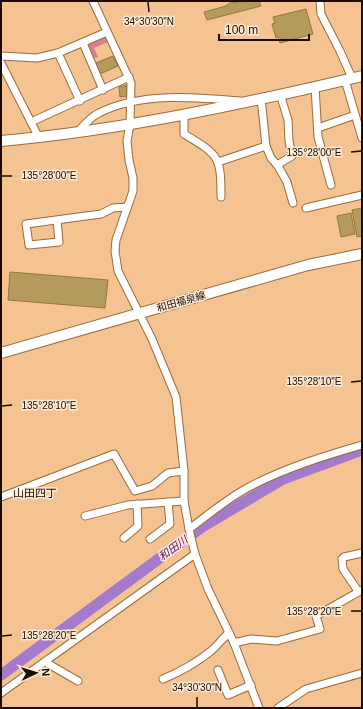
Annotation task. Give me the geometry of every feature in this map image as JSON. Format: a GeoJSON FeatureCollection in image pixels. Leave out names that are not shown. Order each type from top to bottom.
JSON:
{"type":"FeatureCollection","features":[{"type":"Feature","properties":{"kind":"main road"},"geometry":{"type":"LineString","coordinates":[[1,141],[76,134],[130,125],[362,76]]}},
{"type":"Feature","properties":{"kind":"main road","name":"和田福泉線"},"geometry":{"type":"LineString","coordinates":[[1,353],[308,265],[362,254]]}},
{"type":"Feature","properties":{"kind":"street"},"geometry":{"type":"LineString","coordinates":[[93,1],[131,83],[130,125],[127,141],[128,160],[133,178],[133,191],[116,240],[115,250],[118,271],[152,339],[176,397],[184,471],[184,501],[189,531],[195,554],[208,589],[234,643],[259,708]]}},
{"type":"Feature","properties":{"kind":"street"},"geometry":{"type":"LineString","coordinates":[[320,1],[321,14],[340,51],[362,138]]}},
{"type":"Feature","properties":{"kind":"street"},"geometry":{"type":"LineString","coordinates":[[1,56],[37,58],[58,54],[107,32]]}},
{"type":"Feature","properties":{"kind":"street"},"geometry":{"type":"LineString","coordinates":[[83,43],[104,90]]}},
{"type":"Feature","properties":{"kind":"street"},"geometry":{"type":"LineString","coordinates":[[58,54],[80,100]]}},
{"type":"Feature","properties":{"kind":"street"},"geometry":{"type":"LineString","coordinates":[[1,63],[39,138]]}},
{"type":"Feature","properties":{"kind":"street"},"geometry":{"type":"LineString","coordinates":[[31,122],[104,90],[129,77]]}},
{"type":"Feature","properties":{"kind":"street"},"geometry":{"type":"LineString","coordinates":[[314,87],[318,128],[331,186]]}},
{"type":"Feature","properties":{"kind":"street"},"geometry":{"type":"LineString","coordinates":[[277,164],[292,156],[289,142],[288,120],[280,94]]}},
{"type":"Feature","properties":{"kind":"street"},"geometry":{"type":"LineString","coordinates":[[76,134],[88,120],[98,113],[131,103],[178,97],[245,101]]}},
{"type":"Feature","properties":{"kind":"street"},"geometry":{"type":"LineString","coordinates":[[261,98],[266,146],[271,158],[277,164],[287,182],[292,203]]}},
{"type":"Feature","properties":{"kind":"street"},"geometry":{"type":"LineString","coordinates":[[184,114],[184,134],[211,150],[218,162],[221,169],[221,197]]}},
{"type":"Feature","properties":{"kind":"street"},"geometry":{"type":"LineString","coordinates":[[318,128],[355,115]]}},
{"type":"Feature","properties":{"kind":"street"},"geometry":{"type":"LineString","coordinates":[[218,162],[266,146]]}},
{"type":"Feature","properties":{"kind":"street"},"geometry":{"type":"LineString","coordinates":[[306,208],[362,195]]}},
{"type":"Feature","properties":{"kind":"street"},"geometry":{"type":"LineString","coordinates":[[57,220],[59,242],[29,245],[26,224],[101,214],[113,208],[127,207]]}},
{"type":"Feature","properties":{"kind":"street"},"geometry":{"type":"LineString","coordinates":[[189,531],[248,487],[282,471],[328,454],[362,445]]}},
{"type":"Feature","properties":{"kind":"street"},"geometry":{"type":"LineString","coordinates":[[1,497],[114,454],[135,491],[152,486],[168,473],[184,471]]}},
{"type":"Feature","properties":{"kind":"street"},"geometry":{"type":"LineString","coordinates":[[85,516],[136,504],[184,501]]}},
{"type":"Feature","properties":{"kind":"street"},"geometry":{"type":"LineString","coordinates":[[150,539],[170,524],[168,502]]}},
{"type":"Feature","properties":{"kind":"street"},"geometry":{"type":"LineString","coordinates":[[124,538],[138,526],[136,504]]}},
{"type":"Feature","properties":{"kind":"street"},"geometry":{"type":"LineString","coordinates":[[234,643],[251,639],[277,641],[320,630],[316,616],[360,591],[343,569],[342,559],[344,557],[362,553]]}},
{"type":"Feature","properties":{"kind":"street"},"geometry":{"type":"LineString","coordinates":[[1,693],[195,554]]}},
{"type":"Feature","properties":{"kind":"street"},"geometry":{"type":"LineString","coordinates":[[163,679],[180,672],[209,652],[229,633]]}},
{"type":"Feature","properties":{"kind":"street"},"geometry":{"type":"LineString","coordinates":[[45,662],[78,681]]}},
{"type":"Feature","properties":{"kind":"street"},"geometry":{"type":"LineString","coordinates":[[218,670],[228,695],[251,685]]}},
{"type":"Feature","properties":{"kind":"street"},"geometry":{"type":"LineString","coordinates":[[279,708],[306,689],[362,674]]}},
{"type":"Feature","properties":{"kind":"shaded area"},"geometry":{"type":"Polygon","coordinates":[[[106,37],[108,42],[94,48],[98,57],[93,59],[88,45],[106,37]]]}},
{"type":"Feature","properties":{"kind":"building"},"geometry":{"type":"Polygon","coordinates":[[[232,1],[233,3],[242,1],[259,1],[261,6],[207,20],[204,12],[226,6],[232,1]]]}},
{"type":"Feature","properties":{"kind":"building"},"geometry":{"type":"Polygon","coordinates":[[[306,9],[313,34],[280,43],[278,37],[276,38],[272,24],[275,23],[273,17],[306,9]]]}},
{"type":"Feature","properties":{"kind":"building"},"geometry":{"type":"Polygon","coordinates":[[[113,56],[118,66],[100,74],[96,63],[113,56]]]}},
{"type":"Feature","properties":{"kind":"building"},"geometry":{"type":"Polygon","coordinates":[[[126,85],[127,96],[120,97],[119,87],[126,85]]]}},
{"type":"Feature","properties":{"kind":"building"},"geometry":{"type":"Polygon","coordinates":[[[362,208],[362,236],[357,237],[352,210],[362,208]]]}},
{"type":"Feature","properties":{"kind":"building"},"geometry":{"type":"Polygon","coordinates":[[[351,213],[355,234],[341,237],[337,216],[351,213]]]}},
{"type":"Feature","properties":{"kind":"building"},"geometry":{"type":"Polygon","coordinates":[[[10,272],[108,280],[105,308],[8,300],[10,272]]]}},
{"type":"Feature","properties":{"kind":"waterway","name":"和田川"},"geometry":{"type":"LineString","coordinates":[[1,675],[202,527],[283,479],[362,450]]}},
{"type":"Feature","properties":{"kind":"district","name":"山田四丁"},"geometry":{"type":"Point","coordinates":[35,493]}}]}
